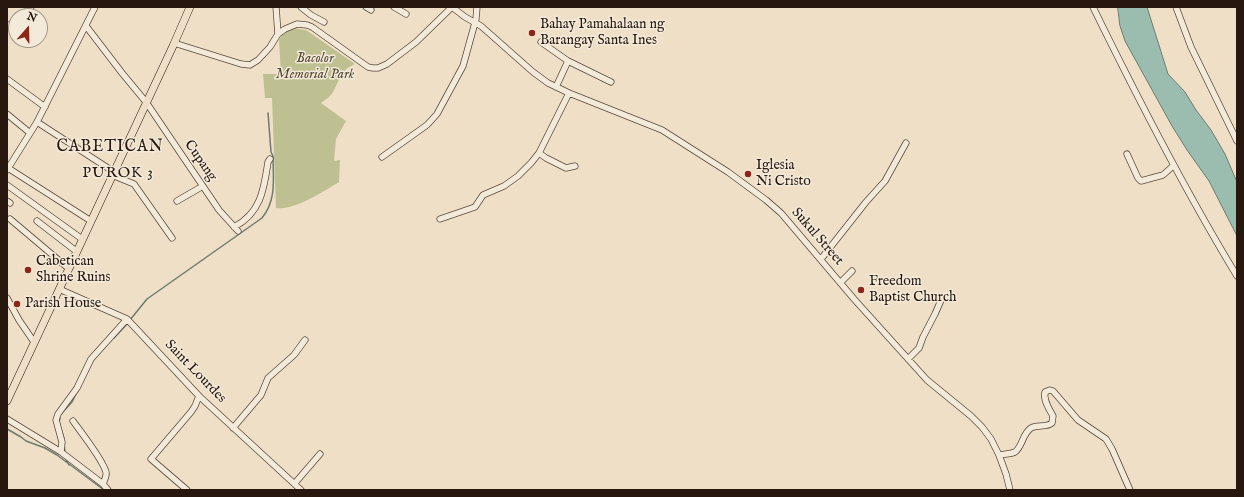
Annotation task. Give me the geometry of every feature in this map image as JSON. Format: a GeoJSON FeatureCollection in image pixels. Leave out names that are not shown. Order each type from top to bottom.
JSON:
{"type":"FeatureCollection","features":[{"type":"Feature","properties":{"kind":"main road"},"geometry":{"type":"LineString","coordinates":[[7,401],[190,7]]}},
{"type":"Feature","properties":{"kind":"street"},"geometry":{"type":"LineString","coordinates":[[90,221],[8,169],[37,122],[95,7]]}},
{"type":"Feature","properties":{"kind":"street"},"geometry":{"type":"LineString","coordinates":[[276,7],[278,34]]}},
{"type":"Feature","properties":{"kind":"street"},"geometry":{"type":"LineString","coordinates":[[301,7],[311,15],[324,22]]}},
{"type":"Feature","properties":{"kind":"street"},"geometry":{"type":"LineString","coordinates":[[394,7],[406,14]]}},
{"type":"Feature","properties":{"kind":"street"},"geometry":{"type":"LineString","coordinates":[[174,43],[241,64],[250,65],[258,60],[270,47],[278,34],[293,25],[307,25],[362,63],[373,68],[378,68],[387,64],[416,42],[452,7]]}},
{"type":"Feature","properties":{"kind":"street","name":"Sukul Street"},"geometry":{"type":"LineString","coordinates":[[452,7],[465,17],[484,28],[533,72],[556,87],[650,124],[678,139],[728,172],[766,200],[781,213],[933,386],[971,416],[982,427],[991,439],[999,455],[1010,490]]}},
{"type":"Feature","properties":{"kind":"street"},"geometry":{"type":"LineString","coordinates":[[382,157],[427,125],[437,114],[463,66],[477,15],[477,7]]}},
{"type":"Feature","properties":{"kind":"street"},"geometry":{"type":"LineString","coordinates":[[1093,7],[1174,166],[1207,227],[1237,276]]}},
{"type":"Feature","properties":{"kind":"street"},"geometry":{"type":"LineString","coordinates":[[1176,7],[1191,47],[1237,141]]}},
{"type":"Feature","properties":{"kind":"street","name":"Cupang"},"geometry":{"type":"LineString","coordinates":[[86,26],[146,102],[219,210],[236,229],[257,207],[270,159]]}},
{"type":"Feature","properties":{"kind":"street"},"geometry":{"type":"LineString","coordinates":[[541,42],[568,61],[611,82]]}},
{"type":"Feature","properties":{"kind":"street"},"geometry":{"type":"LineString","coordinates":[[556,87],[568,61]]}},
{"type":"Feature","properties":{"kind":"street"},"geometry":{"type":"LineString","coordinates":[[7,79],[45,107]]}},
{"type":"Feature","properties":{"kind":"street"},"geometry":{"type":"LineString","coordinates":[[440,219],[475,208],[483,195],[504,186],[518,176],[539,153],[569,93]]}},
{"type":"Feature","properties":{"kind":"street"},"geometry":{"type":"LineString","coordinates":[[7,114],[30,133]]}},
{"type":"Feature","properties":{"kind":"street"},"geometry":{"type":"LineString","coordinates":[[37,122],[113,173],[134,184],[172,238]]}},
{"type":"Feature","properties":{"kind":"street"},"geometry":{"type":"LineString","coordinates":[[821,259],[884,181],[906,143]]}},
{"type":"Feature","properties":{"kind":"street"},"geometry":{"type":"LineString","coordinates":[[539,153],[566,168],[575,166]]}},
{"type":"Feature","properties":{"kind":"street"},"geometry":{"type":"LineString","coordinates":[[1127,154],[1138,178],[1141,181],[1163,175],[1174,166]]}},
{"type":"Feature","properties":{"kind":"street"},"geometry":{"type":"LineString","coordinates":[[7,185],[82,239]]}},
{"type":"Feature","properties":{"kind":"street"},"geometry":{"type":"LineString","coordinates":[[177,201],[202,186]]}},
{"type":"Feature","properties":{"kind":"street"},"geometry":{"type":"LineString","coordinates":[[10,219],[68,268]]}},
{"type":"Feature","properties":{"kind":"street"},"geometry":{"type":"LineString","coordinates":[[37,221],[76,251]]}},
{"type":"Feature","properties":{"kind":"street"},"geometry":{"type":"LineString","coordinates":[[841,282],[852,271]]}},
{"type":"Feature","properties":{"kind":"street","name":"Saint Lourdes"},"geometry":{"type":"LineString","coordinates":[[59,290],[129,321],[200,396],[301,490]]}},
{"type":"Feature","properties":{"kind":"street"},"geometry":{"type":"LineString","coordinates":[[7,298],[19,320],[34,342]]}},
{"type":"Feature","properties":{"kind":"street"},"geometry":{"type":"LineString","coordinates":[[908,359],[919,348],[942,298]]}},
{"type":"Feature","properties":{"kind":"street"},"geometry":{"type":"LineString","coordinates":[[64,454],[56,420],[58,414],[77,388],[91,358],[129,321]]}},
{"type":"Feature","properties":{"kind":"street"},"geometry":{"type":"LineString","coordinates":[[234,428],[261,395],[268,378],[294,355],[305,340]]}},
{"type":"Feature","properties":{"kind":"street"},"geometry":{"type":"LineString","coordinates":[[999,455],[1014,452],[1020,446],[1026,432],[1033,427],[1049,425],[1052,423],[1053,416],[1044,397],[1046,392],[1050,390],[1053,391],[1078,420],[1106,439],[1130,490]]}},
{"type":"Feature","properties":{"kind":"street"},"geometry":{"type":"LineString","coordinates":[[187,490],[151,459],[191,412],[200,396]]}},
{"type":"Feature","properties":{"kind":"street"},"geometry":{"type":"LineString","coordinates":[[7,419],[64,454],[103,484],[108,490]]}},
{"type":"Feature","properties":{"kind":"street"},"geometry":{"type":"LineString","coordinates":[[72,421],[102,463],[106,475],[103,484]]}},
{"type":"Feature","properties":{"kind":"street"},"geometry":{"type":"LineString","coordinates":[[295,484],[320,454]]}},
{"type":"Feature","properties":{"kind":"green space","name":"Bacolor Memorial Park"},"geometry":{"type":"Polygon","coordinates":[[[292,28],[306,30],[355,64],[343,72],[332,93],[321,103],[346,121],[336,139],[334,161],[340,160],[339,182],[300,203],[283,208],[276,208],[272,98],[265,98],[263,74],[281,74],[279,40],[283,34],[292,28]]]}},
{"type":"Feature","properties":{"kind":"shaded area"},"geometry":{"type":"Polygon","coordinates":[[[1118,7],[1147,7],[1168,74],[1185,92],[1211,130],[1225,154],[1237,182],[1237,236],[1209,181],[1172,126],[1125,41],[1120,26],[1118,7]]]}},
{"type":"Feature","properties":{"kind":"waterway"},"geometry":{"type":"LineString","coordinates":[[130,320],[147,299],[262,218],[267,211],[273,188],[273,156],[271,152],[268,113]]}},
{"type":"Feature","properties":{"kind":"waterway"},"geometry":{"type":"LineString","coordinates":[[114,338],[128,323]]}},
{"type":"Feature","properties":{"kind":"waterway"},"geometry":{"type":"LineString","coordinates":[[61,414],[72,402],[78,390]]}},
{"type":"Feature","properties":{"kind":"waterway"},"geometry":{"type":"LineString","coordinates":[[60,418],[59,423],[64,439]]}},
{"type":"Feature","properties":{"kind":"waterway"},"geometry":{"type":"LineString","coordinates":[[7,429],[26,441],[45,448],[57,455],[104,490]]}},
{"type":"Feature","properties":{"kind":"waterway"},"geometry":{"type":"LineString","coordinates":[[64,443],[65,453]]}},
{"type":"Feature","properties":{"kind":"waterway"},"geometry":{"type":"LineString","coordinates":[[66,459],[69,465]]}},
{"type":"Feature","properties":{"kind":"place","name":"Bahay Pamahalaan ng Barangay Santa Ines"},"geometry":{"type":"Point","coordinates":[532,33]}},
{"type":"Feature","properties":{"kind":"place","name":"Iglesia Ni Cristo"},"geometry":{"type":"Point","coordinates":[748,174]}},
{"type":"Feature","properties":{"kind":"place","name":"Cabetican Shrine Ruins"},"geometry":{"type":"Point","coordinates":[28,270]}},
{"type":"Feature","properties":{"kind":"place","name":"Freedom Baptist Church"},"geometry":{"type":"Point","coordinates":[861,290]}},
{"type":"Feature","properties":{"kind":"place","name":"Parish House"},"geometry":{"type":"Point","coordinates":[17,304]}},
{"type":"Feature","properties":{"kind":"district","name":"CABETICAN"},"geometry":{"type":"Point","coordinates":[110,148]}},
{"type":"Feature","properties":{"kind":"district","name":"PUROK 3"},"geometry":{"type":"Point","coordinates":[118,174]}}]}
